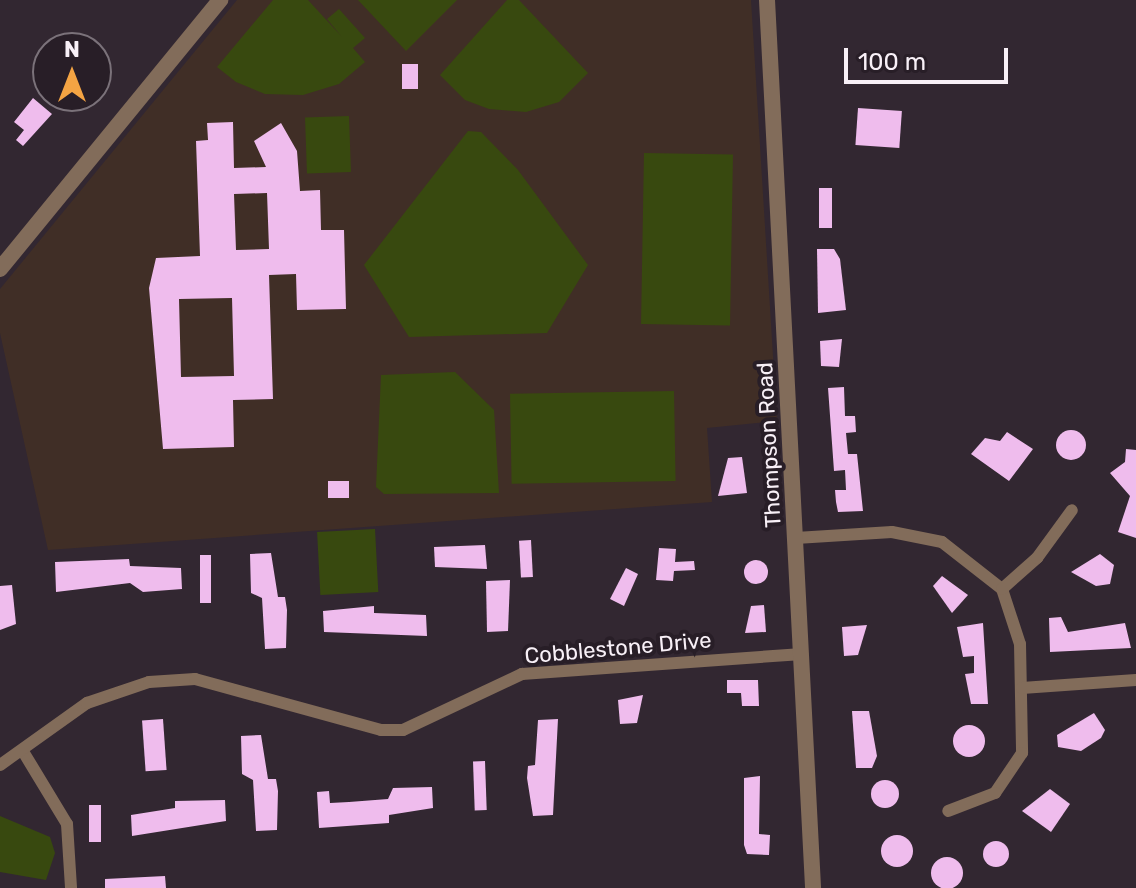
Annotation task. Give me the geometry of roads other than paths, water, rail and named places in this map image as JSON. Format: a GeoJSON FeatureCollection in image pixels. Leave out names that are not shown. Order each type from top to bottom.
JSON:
{"type":"FeatureCollection","features":[{"type":"Feature","properties":{"kind":"street"},"geometry":{"type":"LineString","coordinates":[[0,269],[220,0]]}},
{"type":"Feature","properties":{"kind":"street","name":"Thompson Road"},"geometry":{"type":"LineString","coordinates":[[767,0],[813,888]]}},
{"type":"Feature","properties":{"kind":"street"},"geometry":{"type":"LineString","coordinates":[[1002,589],[1037,558],[1072,510]]}},
{"type":"Feature","properties":{"kind":"street"},"geometry":{"type":"LineString","coordinates":[[796,538],[892,532],[942,542],[1002,589],[1016,624],[1025,738],[1013,774],[995,793],[948,811]]}},
{"type":"Feature","properties":{"kind":"street","name":"Cobblestone Drive"},"geometry":{"type":"LineString","coordinates":[[0,765],[24,753],[87,703],[149,682],[195,679],[381,730],[403,730],[534,672],[802,654]]}},
{"type":"Feature","properties":{"kind":"street"},"geometry":{"type":"LineString","coordinates":[[1022,688],[1136,680]]}},
{"type":"Feature","properties":{"kind":"street"},"geometry":{"type":"LineString","coordinates":[[24,753],[67,824],[71,888]]}}]}
